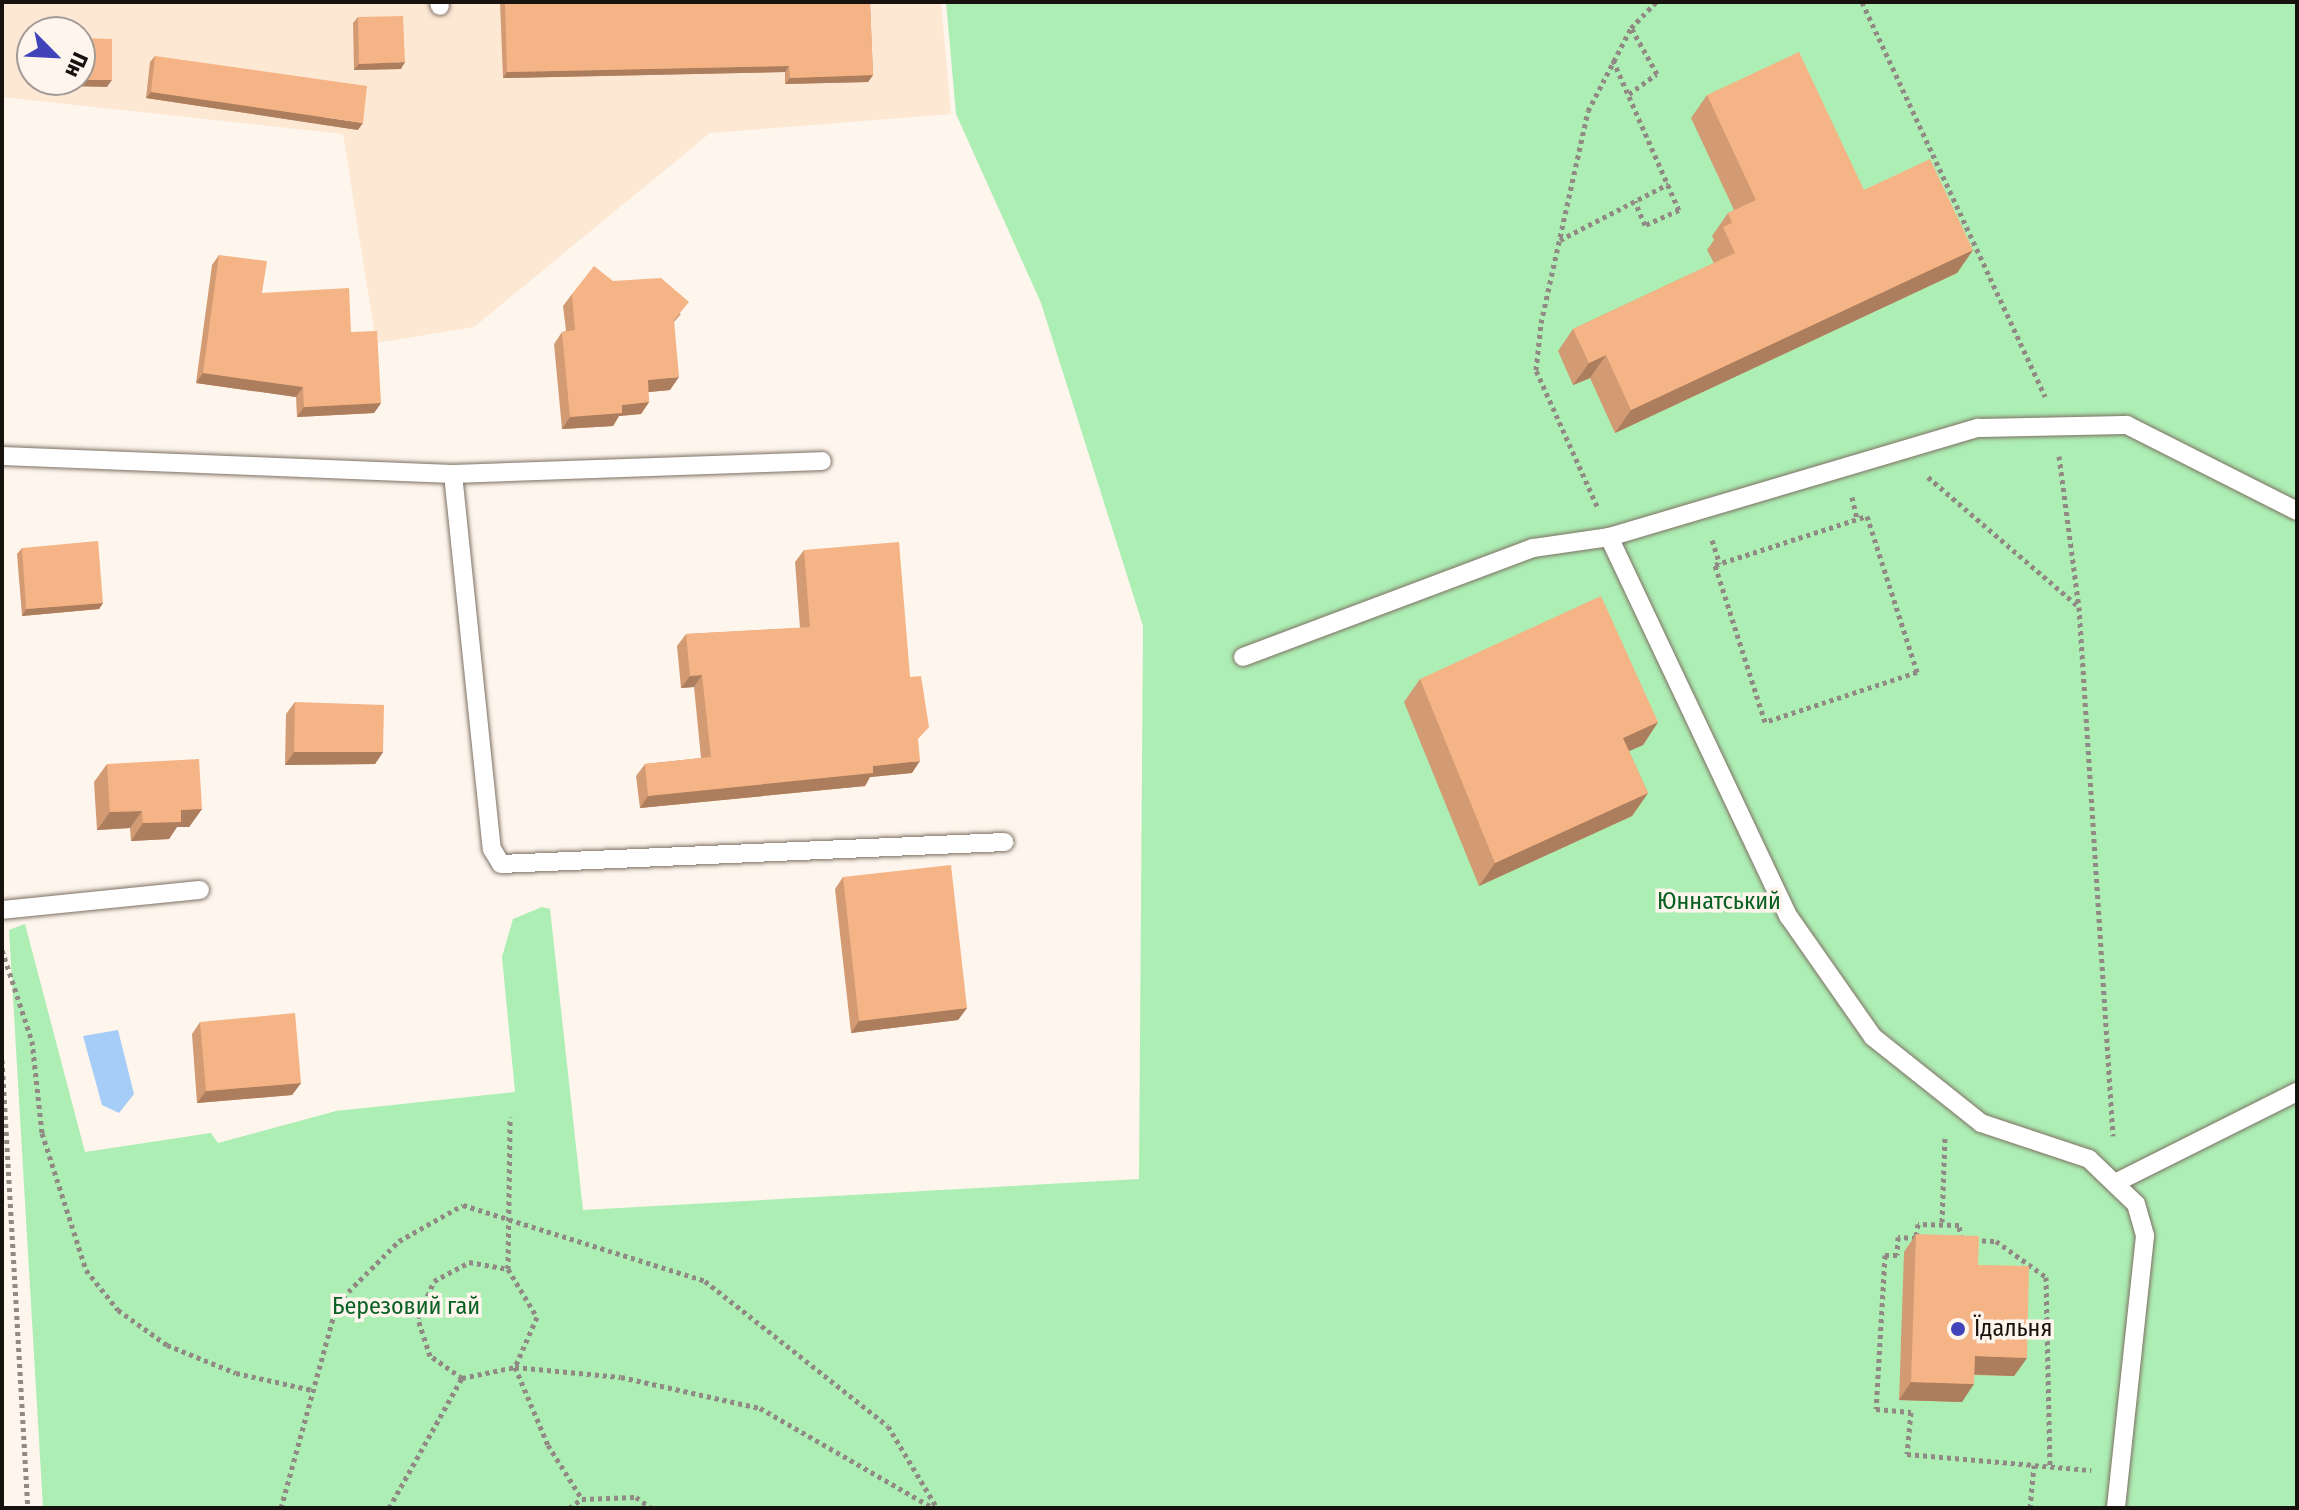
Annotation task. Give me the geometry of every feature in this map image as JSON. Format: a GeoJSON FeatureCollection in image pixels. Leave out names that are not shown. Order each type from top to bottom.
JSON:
{"type":"FeatureCollection","features":[{"type":"Feature","properties":{"kind":"lane"},"geometry":{"type":"LineString","coordinates":[[1243,657],[1533,548],[1609,537],[1978,428],[2127,425],[2297,511]]}},
{"type":"Feature","properties":{"kind":"lane"},"geometry":{"type":"LineString","coordinates":[[2,456],[453,474],[822,461]]}},
{"type":"Feature","properties":{"kind":"lane"},"geometry":{"type":"LineString","coordinates":[[453,474],[492,849],[501,864],[1005,842]]}},
{"type":"Feature","properties":{"kind":"lane"},"geometry":{"type":"LineString","coordinates":[[1609,537],[1789,917],[1873,1037],[1981,1123],[2089,1159],[2119,1181],[2145,1236],[2116,1508]]}},
{"type":"Feature","properties":{"kind":"lane"},"geometry":{"type":"LineString","coordinates":[[2,910],[200,890]]}},
{"type":"Feature","properties":{"kind":"lane"},"geometry":{"type":"LineString","coordinates":[[2119,1181],[2219,1125],[2297,1092]]}},
{"type":"Feature","properties":{"kind":"path"},"geometry":{"type":"LineString","coordinates":[[1609,537],[1536,370],[1588,111],[1631,28],[1656,2]]}},
{"type":"Feature","properties":{"kind":"path"},"geometry":{"type":"LineString","coordinates":[[1862,2],[2030,357],[2055,426],[2079,607],[2119,1181]]}},
{"type":"Feature","properties":{"kind":"path"},"geometry":{"type":"LineString","coordinates":[[1629,94],[1657,74],[1631,28]]}},
{"type":"Feature","properties":{"kind":"path"},"geometry":{"type":"LineString","coordinates":[[1613,59],[1679,210],[1645,225],[1635,201]]}},
{"type":"Feature","properties":{"kind":"path"},"geometry":{"type":"LineString","coordinates":[[1560,240],[1668,184]]}},
{"type":"Feature","properties":{"kind":"path"},"geometry":{"type":"LineString","coordinates":[[1897,451],[2079,607]]}},
{"type":"Feature","properties":{"kind":"path"},"geometry":{"type":"LineString","coordinates":[[1867,516],[1917,672],[1765,722],[1715,565],[1867,516]]}},
{"type":"Feature","properties":{"kind":"path"},"geometry":{"type":"LineString","coordinates":[[2,950],[32,1041],[42,1133],[86,1270],[118,1310],[167,1345],[236,1373],[312,1390]]}},
{"type":"Feature","properties":{"kind":"path"},"geometry":{"type":"LineString","coordinates":[[2,1060],[28,1508]]}},
{"type":"Feature","properties":{"kind":"path"},"geometry":{"type":"LineString","coordinates":[[1942,1222],[1947,1096]]}},
{"type":"Feature","properties":{"kind":"path"},"geometry":{"type":"LineString","coordinates":[[510,1117],[508,1269],[537,1317],[515,1367],[548,1445],[582,1499]]}},
{"type":"Feature","properties":{"kind":"path"},"geometry":{"type":"LineString","coordinates":[[281,1508],[337,1303],[399,1241],[463,1205],[705,1281],[888,1426],[935,1508]]}},
{"type":"Feature","properties":{"kind":"path"},"geometry":{"type":"LineString","coordinates":[[2050,1466],[2046,1277],[1996,1241],[1961,1239],[1959,1225],[1942,1222],[1918,1224],[1916,1238],[1898,1237],[1897,1255],[1885,1255],[1876,1409],[1911,1412],[1907,1454],[2120,1472]]}},
{"type":"Feature","properties":{"kind":"path"},"geometry":{"type":"LineString","coordinates":[[508,1269],[469,1262],[434,1281],[418,1318],[430,1356],[462,1378],[515,1367],[621,1377],[760,1408],[935,1508]]}},
{"type":"Feature","properties":{"kind":"path"},"geometry":{"type":"LineString","coordinates":[[389,1508],[462,1378]]}},
{"type":"Feature","properties":{"kind":"path"},"geometry":{"type":"LineString","coordinates":[[2030,1508],[2034,1465]]}},
{"type":"Feature","properties":{"kind":"path"},"geometry":{"type":"LineString","coordinates":[[569,1508],[582,1499],[636,1497],[651,1508]]}},
{"type":"Feature","properties":{"kind":"shaded area"},"geometry":{"type":"Polygon","coordinates":[[[2,2],[941,2],[951,114],[710,133],[474,327],[376,343],[343,134],[2,97],[2,2]]]}},
{"type":"Feature","properties":{"kind":"green space","name":"Юннатський"},"geometry":{"type":"Polygon","coordinates":[[[946,2],[2297,2],[2297,1508],[43,1508],[9,930],[25,924],[85,1152],[211,1133],[218,1143],[336,1111],[515,1092],[502,957],[513,919],[542,907],[550,909],[583,1210],[1139,1179],[1143,626],[1041,303],[956,114],[946,2]]]}},
{"type":"Feature","properties":{"kind":"water"},"geometry":{"type":"Polygon","coordinates":[[[118,1030],[134,1094],[119,1113],[102,1105],[83,1036],[118,1030]]]}},
{"type":"Feature","properties":{"kind":"building"},"geometry":{"type":"Polygon","coordinates":[[[505,2],[870,2],[873,75],[790,78],[789,66],[507,72],[505,2]]]}},
{"type":"Feature","properties":{"kind":"building"},"geometry":{"type":"Polygon","coordinates":[[[403,16],[405,62],[359,64],[358,17],[403,16]]]}},
{"type":"Feature","properties":{"kind":"building"},"geometry":{"type":"Polygon","coordinates":[[[96,38],[112,39],[112,80],[96,80],[96,38]]]}},
{"type":"Feature","properties":{"kind":"building"},"geometry":{"type":"Polygon","coordinates":[[[1799,52],[1864,190],[1930,159],[1973,250],[1631,410],[1606,355],[1589,363],[1573,329],[1735,253],[1723,227],[1732,223],[1728,213],[1756,200],[1707,95],[1799,52]]]}},
{"type":"Feature","properties":{"kind":"building"},"geometry":{"type":"Polygon","coordinates":[[[155,56],[367,86],[363,123],[151,92],[155,56]]]}},
{"type":"Feature","properties":{"kind":"building"},"geometry":{"type":"Polygon","coordinates":[[[219,255],[267,261],[262,293],[349,288],[351,332],[377,331],[381,403],[304,407],[303,387],[203,373],[219,255]]]}},
{"type":"Feature","properties":{"kind":"building"},"geometry":{"type":"Polygon","coordinates":[[[594,266],[613,281],[661,278],[689,302],[674,320],[679,377],[648,380],[649,402],[622,405],[622,413],[570,417],[562,332],[575,330],[572,294],[594,266]]]}},
{"type":"Feature","properties":{"kind":"building"},"geometry":{"type":"Polygon","coordinates":[[[98,541],[103,603],[26,609],[22,548],[98,541]]]}},
{"type":"Feature","properties":{"kind":"building"},"geometry":{"type":"Polygon","coordinates":[[[899,542],[910,677],[921,676],[929,727],[918,739],[920,761],[873,766],[873,773],[648,796],[645,764],[711,757],[702,675],[690,676],[686,634],[810,627],[804,550],[899,542]]]}},
{"type":"Feature","properties":{"kind":"building"},"geometry":{"type":"Polygon","coordinates":[[[1601,596],[1658,722],[1623,738],[1648,793],[1495,863],[1420,679],[1601,596]]]}},
{"type":"Feature","properties":{"kind":"building"},"geometry":{"type":"Polygon","coordinates":[[[295,702],[384,705],[383,752],[294,752],[295,702]]]}},
{"type":"Feature","properties":{"kind":"building"},"geometry":{"type":"Polygon","coordinates":[[[199,759],[202,809],[181,810],[181,822],[143,823],[142,811],[110,812],[107,764],[199,759]]]}},
{"type":"Feature","properties":{"kind":"building"},"geometry":{"type":"Polygon","coordinates":[[[951,865],[967,1008],[859,1021],[843,877],[951,865]]]}},
{"type":"Feature","properties":{"kind":"building"},"geometry":{"type":"Polygon","coordinates":[[[295,1013],[301,1083],[206,1091],[200,1022],[295,1013]]]}},
{"type":"Feature","properties":{"kind":"building","name":"Їдальня"},"geometry":{"type":"Polygon","coordinates":[[[1916,1234],[1979,1236],[1978,1265],[2029,1266],[2027,1358],[1975,1356],[1974,1384],[1911,1382],[1916,1234]]]}},
{"type":"Feature","properties":{"kind":"place","name":"Їдальня"},"geometry":{"type":"Point","coordinates":[1958,1329]}},
{"type":"Feature","properties":{"kind":"park label","name":"Березовий гай"},"geometry":{"type":"Point","coordinates":[406,1307]}}]}
